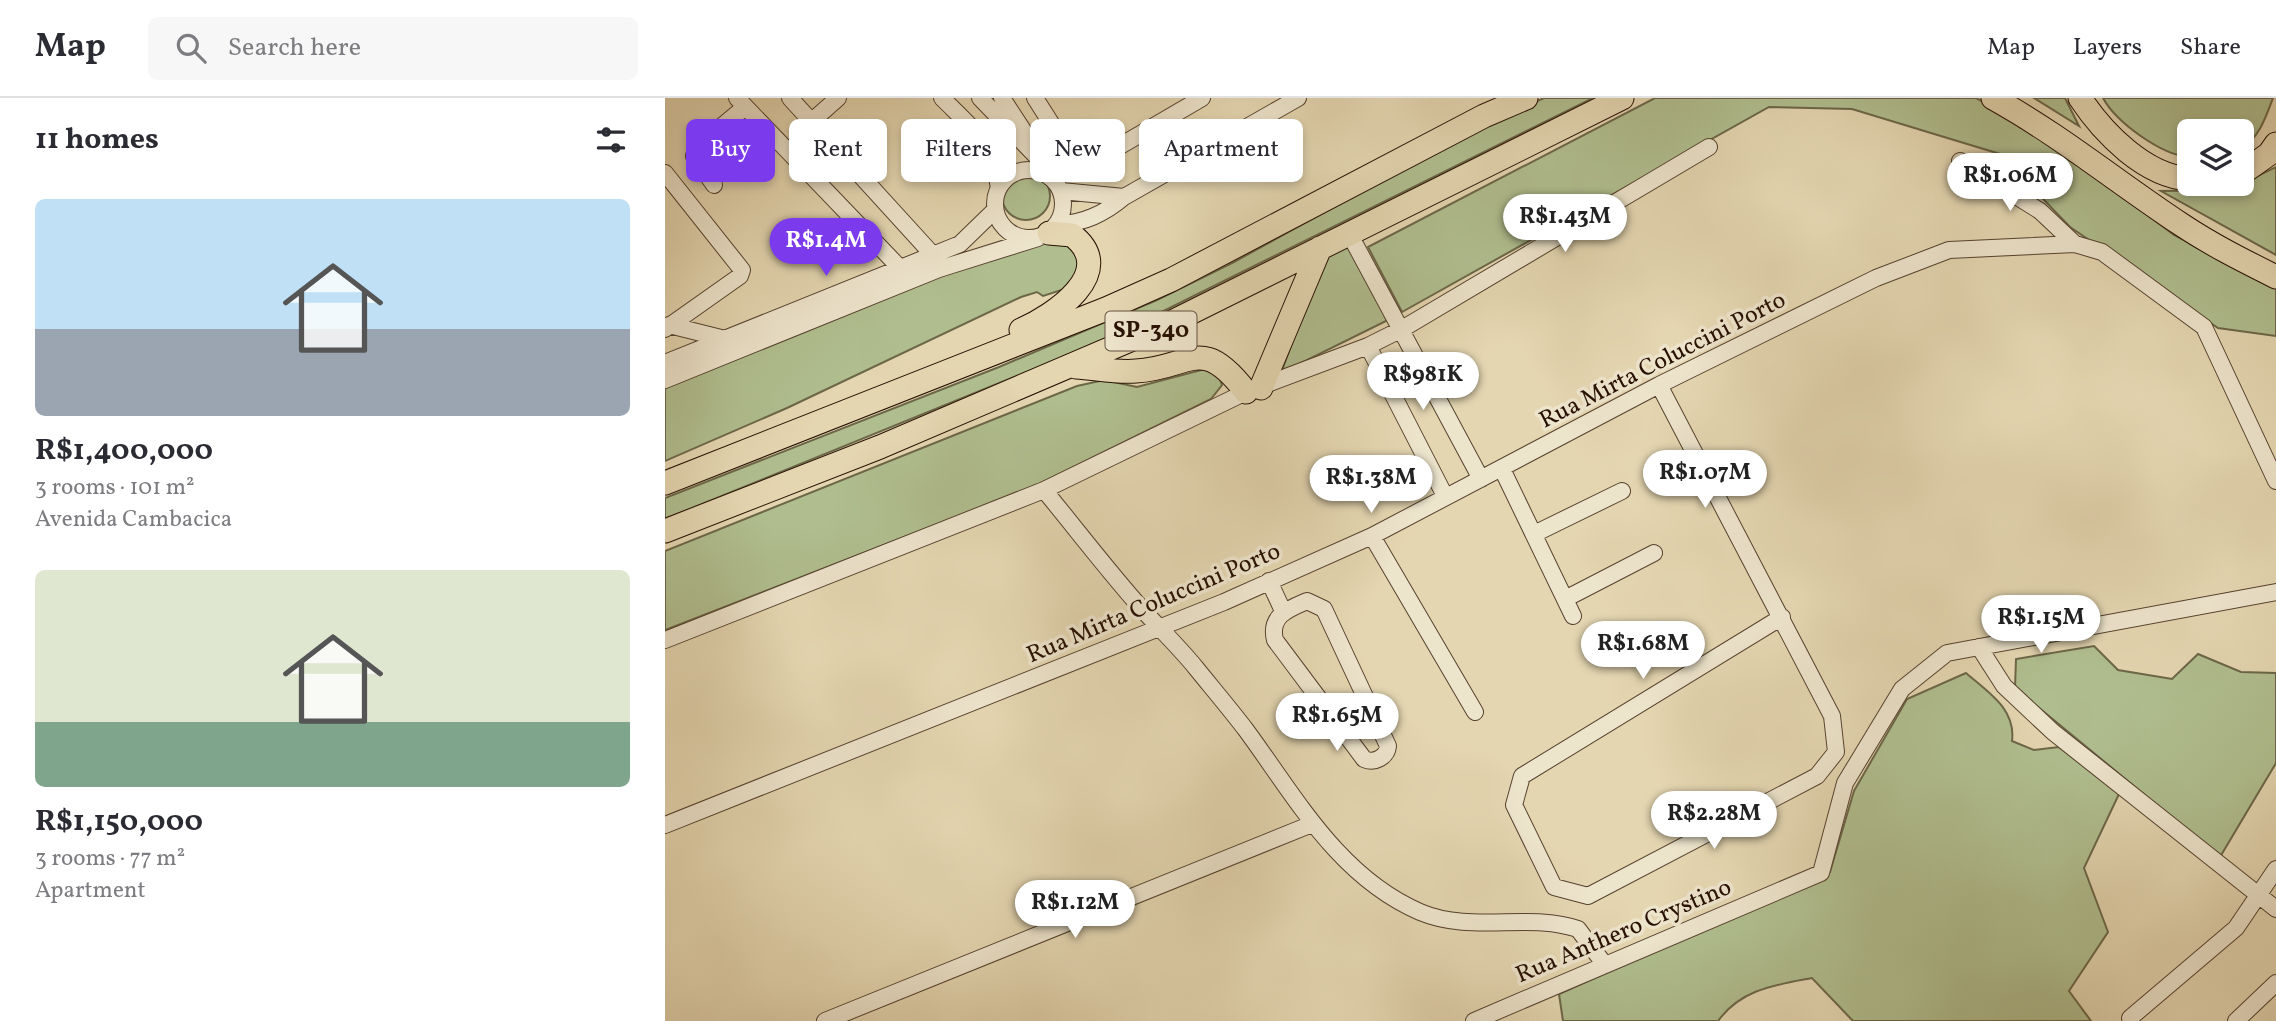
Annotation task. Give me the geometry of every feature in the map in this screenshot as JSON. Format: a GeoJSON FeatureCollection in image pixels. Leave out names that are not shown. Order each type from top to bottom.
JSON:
{"type":"FeatureCollection","features":[{"type":"Feature","properties":{"kind":"highway"},"geometry":{"type":"LineString","coordinates":[[1402,157],[1501,98]]}},
{"type":"Feature","properties":{"kind":"highway","name":"SP-340"},"geometry":{"type":"LineString","coordinates":[[665,483],[1105,309],[1171,279],[1402,157],[1526,98]]}},
{"type":"Feature","properties":{"kind":"highway","name":"SP-340"},"geometry":{"type":"LineString","coordinates":[[665,531],[1073,366],[1170,323],[1320,248],[1350,236],[1622,98]]}},
{"type":"Feature","properties":{"kind":"highway"},"geometry":{"type":"LineString","coordinates":[[1993,98],[2052,132],[2221,250],[2276,277]]}},
{"type":"Feature","properties":{"kind":"highway"},"geometry":{"type":"LineString","coordinates":[[2080,98],[2097,122],[2128,150],[2159,170],[2177,175]]}},
{"type":"Feature","properties":{"kind":"highway"},"geometry":{"type":"LineString","coordinates":[[2254,165],[2269,154],[2276,144]]}},
{"type":"Feature","properties":{"kind":"highway"},"geometry":{"type":"LineString","coordinates":[[772,441],[1028,327],[1061,307],[1077,293],[1084,280],[1088,266],[1086,250],[1072,235],[1048,232]]}},
{"type":"Feature","properties":{"kind":"highway"},"geometry":{"type":"LineString","coordinates":[[1073,366],[1137,372],[1194,357],[1212,359],[1253,390],[1320,248]]}},
{"type":"Feature","properties":{"kind":"street"},"geometry":{"type":"LineString","coordinates":[[790,98],[808,119]]}},
{"type":"Feature","properties":{"kind":"street"},"geometry":{"type":"LineString","coordinates":[[814,119],[838,98]]}},
{"type":"Feature","properties":{"kind":"street"},"geometry":{"type":"LineString","coordinates":[[665,363],[960,244],[995,210],[999,188],[992,155],[977,132],[942,98]]}},
{"type":"Feature","properties":{"kind":"street"},"geometry":{"type":"LineString","coordinates":[[980,98],[1030,150]]}},
{"type":"Feature","properties":{"kind":"street"},"geometry":{"type":"LineString","coordinates":[[1002,98],[1030,141]]}},
{"type":"Feature","properties":{"kind":"street"},"geometry":{"type":"LineString","coordinates":[[1035,98],[1070,153],[1081,159],[1108,153],[1202,98]]}},
{"type":"Feature","properties":{"kind":"street"},"geometry":{"type":"LineString","coordinates":[[665,380],[939,269],[1097,216],[1125,197],[1298,98]]}},
{"type":"Feature","properties":{"kind":"street"},"geometry":{"type":"LineString","coordinates":[[713,186],[694,156],[696,148],[741,102],[900,268]]}},
{"type":"Feature","properties":{"kind":"street"},"geometry":{"type":"LineString","coordinates":[[665,640],[1044,491],[1253,390],[1368,346],[1402,329],[1709,147]]}},
{"type":"Feature","properties":{"kind":"street"},"geometry":{"type":"LineString","coordinates":[[1960,161],[2040,211],[2075,244],[2102,252],[2201,323],[2270,453],[2276,481]]}},
{"type":"Feature","properties":{"kind":"street"},"geometry":{"type":"LineString","coordinates":[[999,188],[1014,173],[1024,170],[1046,174],[1058,186],[1125,197]]}},
{"type":"Feature","properties":{"kind":"street"},"geometry":{"type":"LineString","coordinates":[[667,180],[742,270],[740,276],[667,327]]}},
{"type":"Feature","properties":{"kind":"street"},"geometry":{"type":"LineString","coordinates":[[866,182],[933,255]]}},
{"type":"Feature","properties":{"kind":"street"},"geometry":{"type":"LineString","coordinates":[[1048,232],[1064,202],[1055,182]]}},
{"type":"Feature","properties":{"kind":"street"},"geometry":{"type":"LineString","coordinates":[[995,210],[1005,229],[1015,236],[1048,232]]}},
{"type":"Feature","properties":{"kind":"street"},"geometry":{"type":"LineString","coordinates":[[1350,236],[1481,479]]}},
{"type":"Feature","properties":{"kind":"street","name":"Rua Mirta Coluccini Porto"},"geometry":{"type":"LineString","coordinates":[[665,825],[1160,628],[1372,536],[1659,386],[1876,278],[1949,250],[2075,244]]}},
{"type":"Feature","properties":{"kind":"street"},"geometry":{"type":"LineString","coordinates":[[667,327],[725,338]]}},
{"type":"Feature","properties":{"kind":"street"},"geometry":{"type":"LineString","coordinates":[[1368,346],[1445,496]]}},
{"type":"Feature","properties":{"kind":"street"},"geometry":{"type":"LineString","coordinates":[[1659,386],[1782,617],[1832,716],[1836,752],[1817,776],[1588,896],[1554,887],[1514,805],[1523,776],[1782,617]]}},
{"type":"Feature","properties":{"kind":"street"},"geometry":{"type":"LineString","coordinates":[[1501,469],[1573,616]]}},
{"type":"Feature","properties":{"kind":"street"},"geometry":{"type":"LineString","coordinates":[[1044,491],[1179,647],[1245,729],[1312,824],[1367,880],[1389,896],[1422,912],[1457,923],[1568,926],[1586,937],[1605,965]]}},
{"type":"Feature","properties":{"kind":"street"},"geometry":{"type":"LineString","coordinates":[[1534,534],[1622,491]]}},
{"type":"Feature","properties":{"kind":"street"},"geometry":{"type":"LineString","coordinates":[[1372,536],[1475,712]]}},
{"type":"Feature","properties":{"kind":"street"},"geometry":{"type":"LineString","coordinates":[[1565,599],[1654,553]]}},
{"type":"Feature","properties":{"kind":"street"},"geometry":{"type":"LineString","coordinates":[[1269,581],[1283,611]]}},
{"type":"Feature","properties":{"kind":"street"},"geometry":{"type":"LineString","coordinates":[[2276,592],[1979,648],[2004,686],[2053,732],[2276,909]]}},
{"type":"Feature","properties":{"kind":"street"},"geometry":{"type":"LineString","coordinates":[[1307,601],[1324,609],[1371,710],[1388,746],[1383,757],[1373,761],[1364,759],[1275,640],[1274,625],[1283,611],[1307,601]]}},
{"type":"Feature","properties":{"kind":"street","name":"Rua Anthero Crystino"},"geometry":{"type":"LineString","coordinates":[[1474,1021],[1821,873],[1845,783],[1902,690],[1947,653],[1979,648]]}},
{"type":"Feature","properties":{"kind":"street"},"geometry":{"type":"LineString","coordinates":[[1339,726],[1371,710]]}},
{"type":"Feature","properties":{"kind":"street"},"geometry":{"type":"LineString","coordinates":[[825,1021],[1312,824]]}},
{"type":"Feature","properties":{"kind":"street"},"geometry":{"type":"LineString","coordinates":[[2130,1018],[2236,928],[2276,869]]}},
{"type":"Feature","properties":{"kind":"street"},"geometry":{"type":"LineString","coordinates":[[2236,1021],[2276,983]]}},
{"type":"Feature","properties":{"kind":"green space"},"geometry":{"type":"Polygon","coordinates":[[[1544,98],[1593,98],[1105,340],[665,519],[665,498],[999,367],[1157,300],[1234,262],[1474,130],[1544,98]]]}},
{"type":"Feature","properties":{"kind":"green space"},"geometry":{"type":"Polygon","coordinates":[[[1655,98],[1976,98],[2028,125],[2174,235],[2276,288],[2276,336],[2218,328],[2070,227],[2000,154],[1852,109],[1769,107],[1402,312],[1368,247],[1655,98]]]}},
{"type":"Feature","properties":{"kind":"green space"},"geometry":{"type":"Polygon","coordinates":[[[2034,98],[2065,98],[2079,126],[2034,98]]]}},
{"type":"Feature","properties":{"kind":"green space"},"geometry":{"type":"Polygon","coordinates":[[[2103,98],[2273,98],[2262,126],[2254,137],[2254,119],[2177,119],[2177,155],[2140,136],[2103,98]]]}},
{"type":"Feature","properties":{"kind":"green space"},"geometry":{"type":"Polygon","coordinates":[[[2276,167],[2276,255],[2161,191],[2177,191],[2177,196],[2254,196],[2254,178],[2276,167]]]}},
{"type":"Feature","properties":{"kind":"green space"},"geometry":{"type":"Polygon","coordinates":[[[1030,173],[1030,182],[1045,182],[1048,187],[1048,205],[1043,213],[1035,218],[1017,218],[1009,213],[1004,205],[1004,187],[1007,182],[1016,182],[1017,174],[1030,173]]]}},
{"type":"Feature","properties":{"kind":"green space"},"geometry":{"type":"Polygon","coordinates":[[[1056,236],[1082,257],[1071,287],[1043,296],[1037,292],[1021,297],[787,408],[665,461],[665,388],[942,275],[1056,236]]]}},
{"type":"Feature","properties":{"kind":"green space"},"geometry":{"type":"Polygon","coordinates":[[[1349,244],[1388,320],[1281,373],[1323,260],[1349,244]]]}},
{"type":"Feature","properties":{"kind":"green space"},"geometry":{"type":"Polygon","coordinates":[[[1205,369],[1220,379],[1222,385],[1211,399],[1033,487],[665,630],[665,551],[1077,386],[1104,380],[1137,387],[1205,369]]]}},
{"type":"Feature","properties":{"kind":"green space"},"geometry":{"type":"Polygon","coordinates":[[[2094,646],[2118,670],[2172,679],[2198,654],[2241,672],[2276,673],[2276,763],[2220,857],[2015,688],[2016,659],[2094,646]]]}},
{"type":"Feature","properties":{"kind":"green space"},"geometry":{"type":"Polygon","coordinates":[[[1966,673],[1999,702],[2010,720],[2012,741],[2034,750],[2059,747],[2119,794],[2084,868],[2108,932],[2069,991],[2091,1021],[1853,1021],[1812,978],[1772,986],[1748,995],[1727,1010],[1718,1021],[1563,1021],[1559,994],[1830,872],[1854,791],[1907,699],[1966,673]]]}}]}
